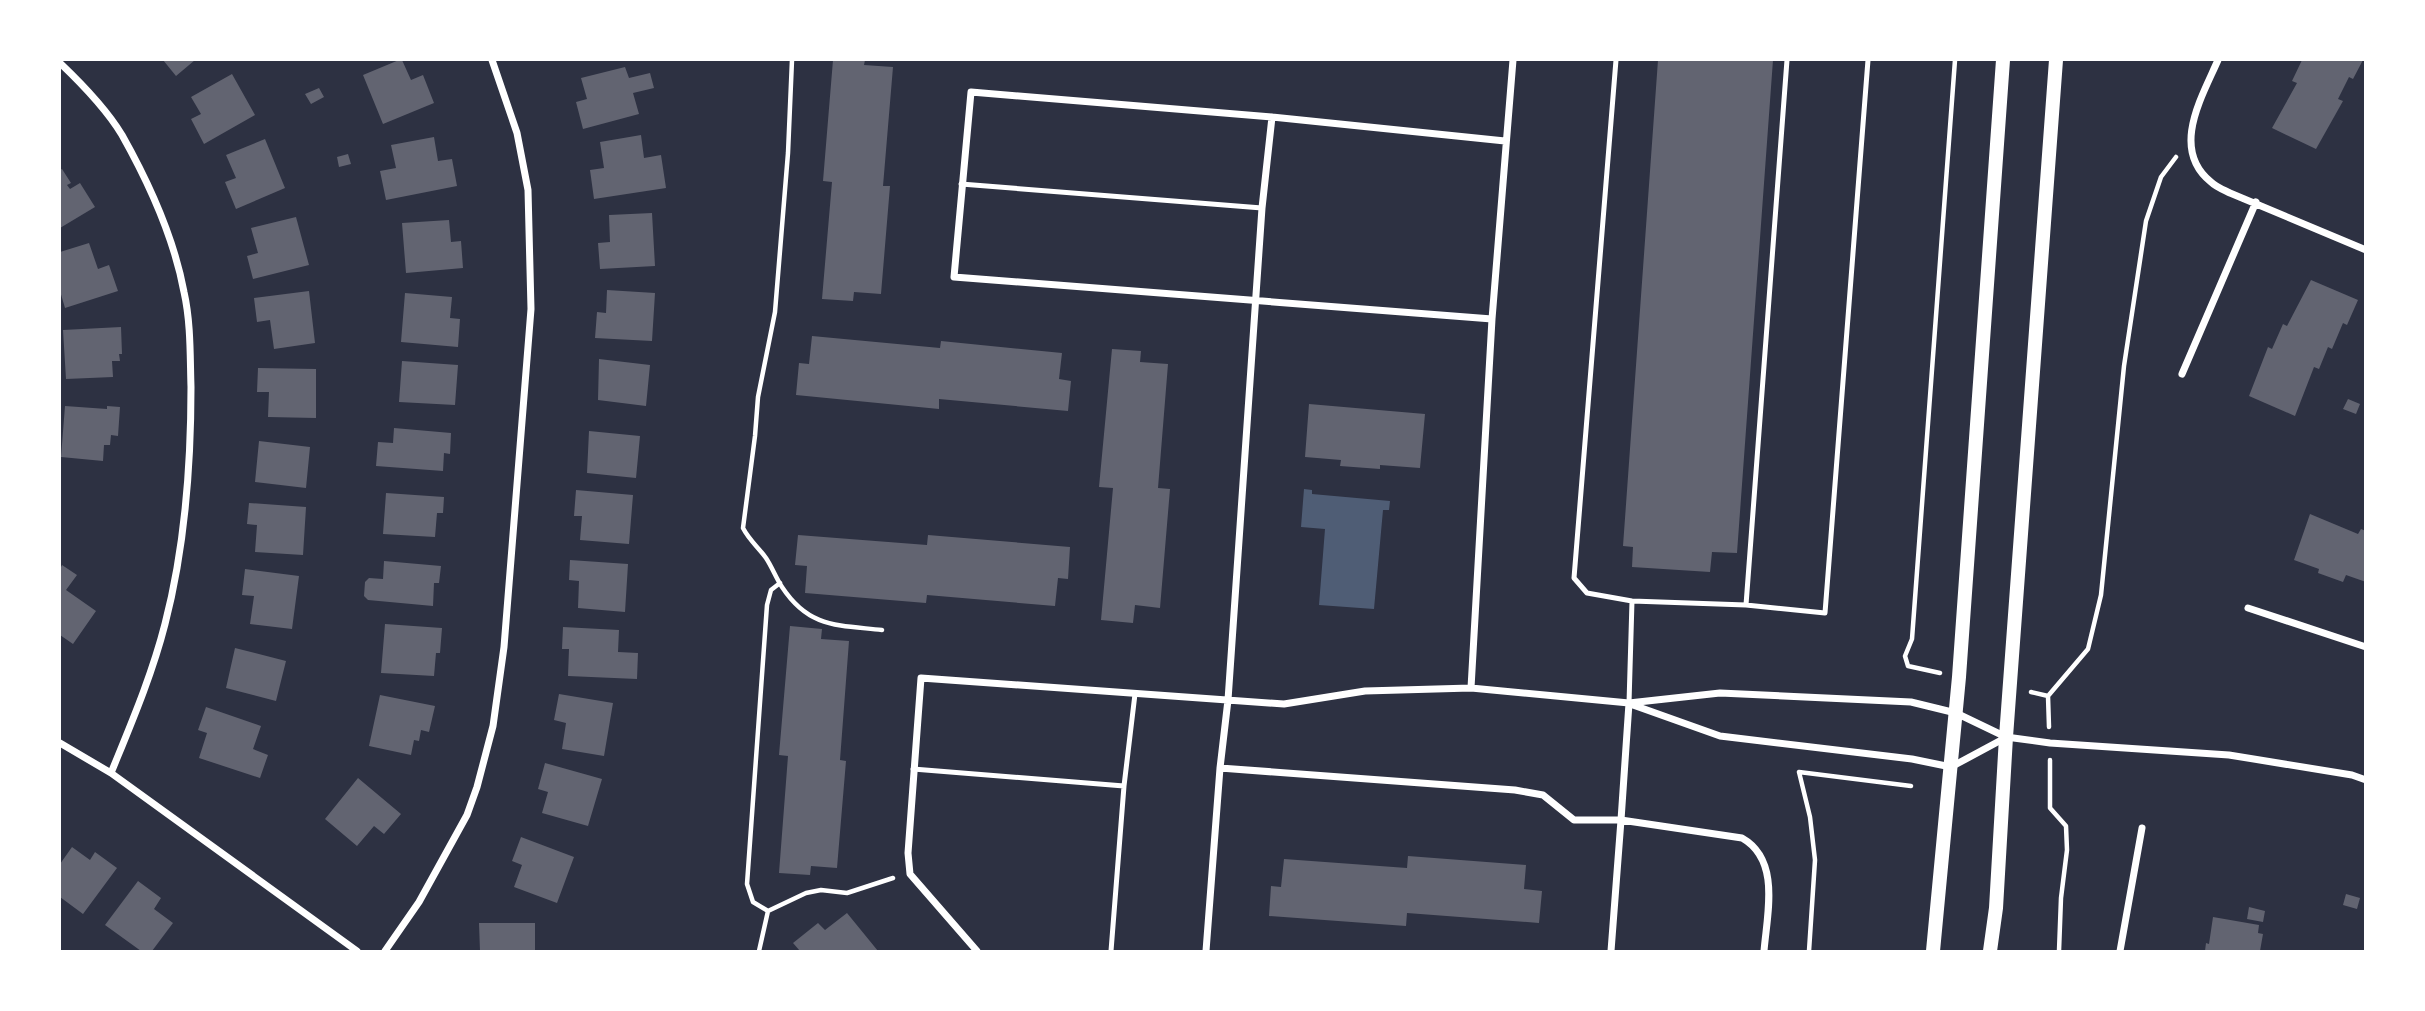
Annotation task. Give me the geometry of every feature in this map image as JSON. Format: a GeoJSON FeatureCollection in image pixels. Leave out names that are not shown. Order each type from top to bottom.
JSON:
{"type":"FeatureCollection","features":[{"type":"Feature","properties":{"kind":"main road"},"geometry":{"type":"LineString","coordinates":[[1933,951],[1956,713],[2003,60]]}},
{"type":"Feature","properties":{"kind":"main road"},"geometry":{"type":"LineString","coordinates":[[1990,951],[1996,908],[2056,60]]}},
{"type":"Feature","properties":{"kind":"street"},"geometry":{"type":"LineString","coordinates":[[385,951],[419,902],[467,815],[493,726],[504,647],[531,309],[528,190],[517,133],[492,60]]}},
{"type":"Feature","properties":{"kind":"street"},"geometry":{"type":"LineString","coordinates":[[1471,688],[1492,319],[1513,60]]}},
{"type":"Feature","properties":{"kind":"street"},"geometry":{"type":"LineString","coordinates":[[2218,60],[2193,117],[2190,145],[2196,165],[2211,182],[2230,193],[2365,250]]}},
{"type":"Feature","properties":{"kind":"street"},"geometry":{"type":"LineString","coordinates":[[60,63],[78,80],[121,133],[147,186],[170,239],[185,293],[190,362],[190,452],[178,562],[165,624],[148,683],[111,773]]}},
{"type":"Feature","properties":{"kind":"street"},"geometry":{"type":"LineString","coordinates":[[1492,319],[954,277],[961,184],[971,92],[1272,117],[1506,141]]}},
{"type":"Feature","properties":{"kind":"street"},"geometry":{"type":"LineString","coordinates":[[1206,951],[1228,700],[1262,208],[1272,117]]}},
{"type":"Feature","properties":{"kind":"street"},"geometry":{"type":"LineString","coordinates":[[2182,374],[2256,202]]}},
{"type":"Feature","properties":{"kind":"street"},"geometry":{"type":"LineString","coordinates":[[2248,608],[2365,647]]}},
{"type":"Feature","properties":{"kind":"street"},"geometry":{"type":"LineString","coordinates":[[977,951],[910,874],[908,853],[921,678],[1284,704],[1365,691],[1471,688],[1629,703],[1720,693],[1911,702],[1956,713],[2006,737],[2050,743],[2229,755],[2352,775],[2365,780]]}},
{"type":"Feature","properties":{"kind":"street"},"geometry":{"type":"LineString","coordinates":[[1629,703],[1720,736],[1912,759],[1951,767],[2006,737]]}},
{"type":"Feature","properties":{"kind":"street"},"geometry":{"type":"LineString","coordinates":[[1611,951],[1629,703]]}},
{"type":"Feature","properties":{"kind":"street"},"geometry":{"type":"LineString","coordinates":[[60,743],[111,773],[357,951]]}},
{"type":"Feature","properties":{"kind":"street"},"geometry":{"type":"LineString","coordinates":[[1220,768],[1515,790],[1543,795],[1574,820],[1621,820],[1742,838],[1754,845],[1766,863],[1769,887],[1764,951]]}},
{"type":"Feature","properties":{"kind":"street"},"geometry":{"type":"LineString","coordinates":[[2120,951],[2142,828]]}},
{"type":"Feature","properties":{"kind":"lane"},"geometry":{"type":"LineString","coordinates":[[1616,60],[1574,578],[1587,593],[1632,601],[1746,605],[1825,613],[1868,60]]}},
{"type":"Feature","properties":{"kind":"lane"},"geometry":{"type":"LineString","coordinates":[[1746,605],[1787,60]]}},
{"type":"Feature","properties":{"kind":"lane"},"geometry":{"type":"LineString","coordinates":[[961,184],[1262,208]]}},
{"type":"Feature","properties":{"kind":"lane"},"geometry":{"type":"LineString","coordinates":[[1629,703],[1632,601]]}},
{"type":"Feature","properties":{"kind":"lane"},"geometry":{"type":"LineString","coordinates":[[1111,951],[1124,786],[1135,694]]}},
{"type":"Feature","properties":{"kind":"lane"},"geometry":{"type":"LineString","coordinates":[[913,769],[1124,786]]}},
{"type":"Feature","properties":{"kind":"path"},"geometry":{"type":"LineString","coordinates":[[792,60],[789,153],[775,312],[758,397],[743,528],[750,541],[765,556],[799,610],[815,619],[881,630]]}},
{"type":"Feature","properties":{"kind":"path"},"geometry":{"type":"LineString","coordinates":[[1908,666],[1905,656],[1912,639],[1919,557],[1955,60]]}},
{"type":"Feature","properties":{"kind":"path"},"geometry":{"type":"LineString","coordinates":[[2059,951],[2061,898],[2067,850],[2066,826],[2050,808],[2048,696],[2088,649],[2101,595],[2124,366],[2146,221],[2161,177],[2175,158],[2190,145]]}},
{"type":"Feature","properties":{"kind":"path"},"geometry":{"type":"LineString","coordinates":[[768,911],[753,902],[747,884],[767,605],[771,590],[780,583]]}},
{"type":"Feature","properties":{"kind":"path"},"geometry":{"type":"LineString","coordinates":[[1809,951],[1815,860],[1810,817],[1799,772],[1911,786]]}},
{"type":"Feature","properties":{"kind":"path"},"geometry":{"type":"LineString","coordinates":[[768,911],[806,893],[821,890],[847,893],[910,874]]}},
{"type":"Feature","properties":{"kind":"path"},"geometry":{"type":"LineString","coordinates":[[759,951],[768,911]]}},
{"type":"Feature","properties":{"kind":"water"},"geometry":{"type":"Polygon","coordinates":[[[1304,489],[1312,490],[1312,494],[1390,501],[1389,510],[1383,510],[1374,609],[1319,605],[1325,529],[1301,527],[1304,489]]]}},
{"type":"Feature","properties":{"kind":"building"},"geometry":{"type":"Polygon","coordinates":[[[163,60],[195,60],[176,76],[163,60]]]}},
{"type":"Feature","properties":{"kind":"building"},"geometry":{"type":"Polygon","coordinates":[[[402,60],[411,80],[423,75],[434,103],[383,124],[363,75],[402,60]]]}},
{"type":"Feature","properties":{"kind":"building"},"geometry":{"type":"Polygon","coordinates":[[[833,60],[865,60],[864,65],[893,67],[883,186],[890,186],[881,294],[854,292],[853,301],[822,299],[832,182],[823,181],[833,60]]]}},
{"type":"Feature","properties":{"kind":"building"},"geometry":{"type":"Polygon","coordinates":[[[1658,60],[1773,60],[1737,553],[1712,552],[1710,572],[1632,567],[1633,547],[1623,546],[1658,60]]]}},
{"type":"Feature","properties":{"kind":"building"},"geometry":{"type":"Polygon","coordinates":[[[2302,60],[2363,60],[2353,79],[2349,77],[2338,99],[2343,101],[2316,149],[2272,128],[2297,83],[2292,81],[2302,60]]]}},
{"type":"Feature","properties":{"kind":"building"},"geometry":{"type":"Polygon","coordinates":[[[625,67],[629,78],[650,73],[654,88],[633,93],[639,114],[583,129],[576,102],[587,99],[581,78],[625,67]]]}},
{"type":"Feature","properties":{"kind":"building"},"geometry":{"type":"Polygon","coordinates":[[[232,74],[255,115],[204,144],[191,119],[201,114],[191,97],[232,74]]]}},
{"type":"Feature","properties":{"kind":"building"},"geometry":{"type":"Polygon","coordinates":[[[319,88],[324,97],[311,104],[305,94],[319,88]]]}},
{"type":"Feature","properties":{"kind":"building"},"geometry":{"type":"Polygon","coordinates":[[[641,135],[644,158],[661,155],[666,188],[594,199],[590,170],[604,168],[600,142],[641,135]]]}},
{"type":"Feature","properties":{"kind":"building"},"geometry":{"type":"Polygon","coordinates":[[[434,137],[438,161],[452,159],[457,186],[386,200],[380,171],[396,168],[391,145],[434,137]]]}},
{"type":"Feature","properties":{"kind":"building"},"geometry":{"type":"Polygon","coordinates":[[[265,139],[285,188],[236,209],[225,182],[236,178],[226,155],[265,139]]]}},
{"type":"Feature","properties":{"kind":"building"},"geometry":{"type":"Polygon","coordinates":[[[348,154],[351,164],[339,167],[337,157],[348,154]]]}},
{"type":"Feature","properties":{"kind":"building"},"geometry":{"type":"Polygon","coordinates":[[[62,169],[71,183],[67,185],[70,189],[80,183],[95,207],[60,228],[60,170],[62,169]]]}},
{"type":"Feature","properties":{"kind":"building"},"geometry":{"type":"Polygon","coordinates":[[[652,213],[655,266],[600,269],[598,243],[610,242],[609,215],[652,213]]]}},
{"type":"Feature","properties":{"kind":"building"},"geometry":{"type":"Polygon","coordinates":[[[296,217],[309,265],[253,279],[247,256],[258,253],[251,228],[296,217]]]}},
{"type":"Feature","properties":{"kind":"building"},"geometry":{"type":"Polygon","coordinates":[[[449,220],[451,242],[461,241],[463,268],[406,273],[402,223],[449,220]]]}},
{"type":"Feature","properties":{"kind":"building"},"geometry":{"type":"Polygon","coordinates":[[[89,243],[98,269],[109,265],[118,291],[65,308],[60,291],[60,252],[89,243]]]}},
{"type":"Feature","properties":{"kind":"building"},"geometry":{"type":"Polygon","coordinates":[[[2311,280],[2358,300],[2347,325],[2343,323],[2332,349],[2328,347],[2319,369],[2314,367],[2295,416],[2249,396],[2268,347],[2272,349],[2283,324],[2287,326],[2311,280]]]}},
{"type":"Feature","properties":{"kind":"building"},"geometry":{"type":"Polygon","coordinates":[[[607,290],[655,293],[652,341],[595,338],[597,312],[606,313],[607,290]]]}},
{"type":"Feature","properties":{"kind":"building"},"geometry":{"type":"Polygon","coordinates":[[[309,291],[315,343],[274,349],[270,320],[257,322],[254,298],[309,291]]]}},
{"type":"Feature","properties":{"kind":"building"},"geometry":{"type":"Polygon","coordinates":[[[405,293],[452,297],[450,318],[460,319],[458,347],[401,342],[405,293]]]}},
{"type":"Feature","properties":{"kind":"building"},"geometry":{"type":"Polygon","coordinates":[[[121,327],[122,354],[119,354],[120,361],[112,361],[113,377],[66,379],[63,330],[121,327]]]}},
{"type":"Feature","properties":{"kind":"building"},"geometry":{"type":"Polygon","coordinates":[[[812,336],[940,348],[941,341],[1062,353],[1059,379],[1071,381],[1068,411],[939,399],[939,409],[796,395],[799,363],[809,364],[812,336]]]}},
{"type":"Feature","properties":{"kind":"building"},"geometry":{"type":"Polygon","coordinates":[[[1112,349],[1141,351],[1140,362],[1168,364],[1158,488],[1170,489],[1160,608],[1135,605],[1133,623],[1101,620],[1113,488],[1099,487],[1112,349]]]}},
{"type":"Feature","properties":{"kind":"building"},"geometry":{"type":"Polygon","coordinates":[[[599,359],[650,365],[646,406],[598,400],[599,359]]]}},
{"type":"Feature","properties":{"kind":"building"},"geometry":{"type":"Polygon","coordinates":[[[402,361],[458,365],[455,405],[399,402],[402,361]]]}},
{"type":"Feature","properties":{"kind":"building"},"geometry":{"type":"Polygon","coordinates":[[[258,368],[316,369],[316,418],[268,417],[269,392],[257,392],[258,368]]]}},
{"type":"Feature","properties":{"kind":"building"},"geometry":{"type":"Polygon","coordinates":[[[2348,399],[2360,404],[2356,414],[2343,409],[2348,399]]]}},
{"type":"Feature","properties":{"kind":"building"},"geometry":{"type":"Polygon","coordinates":[[[1309,404],[1425,414],[1420,468],[1340,466],[1341,460],[1305,457],[1309,404]]]}},
{"type":"Feature","properties":{"kind":"building"},"geometry":{"type":"Polygon","coordinates":[[[65,406],[107,409],[107,406],[120,407],[118,436],[111,435],[110,445],[104,445],[103,461],[61,457],[65,406]]]}},
{"type":"Feature","properties":{"kind":"building"},"geometry":{"type":"Polygon","coordinates":[[[394,428],[451,433],[450,454],[444,453],[443,471],[376,466],[378,442],[393,443],[394,428]]]}},
{"type":"Feature","properties":{"kind":"building"},"geometry":{"type":"Polygon","coordinates":[[[589,431],[640,436],[636,478],[587,473],[589,431]]]}},
{"type":"Feature","properties":{"kind":"building"},"geometry":{"type":"Polygon","coordinates":[[[259,441],[310,447],[306,488],[255,482],[259,441]]]}},
{"type":"Feature","properties":{"kind":"building"},"geometry":{"type":"Polygon","coordinates":[[[576,490],[633,495],[629,544],[580,540],[582,516],[574,516],[576,490]]]}},
{"type":"Feature","properties":{"kind":"building"},"geometry":{"type":"Polygon","coordinates":[[[386,493],[444,497],[443,513],[437,513],[435,537],[383,534],[386,493]]]}},
{"type":"Feature","properties":{"kind":"building"},"geometry":{"type":"Polygon","coordinates":[[[249,503],[306,507],[303,555],[255,552],[257,525],[247,524],[249,503]]]}},
{"type":"Feature","properties":{"kind":"building"},"geometry":{"type":"Polygon","coordinates":[[[2310,514],[2358,534],[2361,529],[2366,531],[2366,582],[2346,575],[2343,582],[2294,560],[2310,514]]]}},
{"type":"Feature","properties":{"kind":"building"},"geometry":{"type":"Polygon","coordinates":[[[798,535],[927,545],[928,535],[1070,547],[1068,579],[1058,578],[1055,606],[927,595],[926,603],[805,593],[807,566],[795,565],[798,535]]]}},
{"type":"Feature","properties":{"kind":"building"},"geometry":{"type":"Polygon","coordinates":[[[570,560],[628,564],[625,612],[578,608],[579,581],[569,580],[570,560]]]}},
{"type":"Feature","properties":{"kind":"building"},"geometry":{"type":"Polygon","coordinates":[[[384,561],[441,566],[439,583],[434,583],[433,606],[368,600],[364,596],[365,582],[369,578],[383,579],[384,561]]]}},
{"type":"Feature","properties":{"kind":"building"},"geometry":{"type":"Polygon","coordinates":[[[62,565],[77,575],[66,590],[96,611],[73,644],[60,635],[62,565]]]}},
{"type":"Feature","properties":{"kind":"building"},"geometry":{"type":"Polygon","coordinates":[[[245,569],[299,576],[292,629],[250,624],[254,596],[242,595],[245,569]]]}},
{"type":"Feature","properties":{"kind":"building"},"geometry":{"type":"Polygon","coordinates":[[[385,624],[442,628],[440,653],[436,653],[434,676],[381,673],[385,624]]]}},
{"type":"Feature","properties":{"kind":"building"},"geometry":{"type":"Polygon","coordinates":[[[790,626],[822,629],[821,639],[849,641],[840,760],[846,761],[837,868],[811,866],[810,875],[779,873],[788,756],[779,755],[790,626]]]}},
{"type":"Feature","properties":{"kind":"building"},"geometry":{"type":"Polygon","coordinates":[[[563,627],[619,630],[618,652],[638,653],[637,679],[568,676],[569,649],[562,649],[563,627]]]}},
{"type":"Feature","properties":{"kind":"building"},"geometry":{"type":"Polygon","coordinates":[[[235,648],[286,661],[276,701],[226,688],[235,648]]]}},
{"type":"Feature","properties":{"kind":"building"},"geometry":{"type":"Polygon","coordinates":[[[559,694],[613,703],[604,756],[562,749],[566,723],[554,720],[559,694]]]}},
{"type":"Feature","properties":{"kind":"building"},"geometry":{"type":"Polygon","coordinates":[[[380,695],[435,706],[429,732],[421,730],[419,741],[414,740],[411,755],[369,746],[380,695]]]}},
{"type":"Feature","properties":{"kind":"building"},"geometry":{"type":"Polygon","coordinates":[[[206,707],[261,726],[253,749],[268,755],[260,778],[199,758],[207,733],[198,730],[206,707]]]}},
{"type":"Feature","properties":{"kind":"building"},"geometry":{"type":"Polygon","coordinates":[[[545,763],[602,779],[588,826],[542,813],[548,792],[538,789],[545,763]]]}},
{"type":"Feature","properties":{"kind":"building"},"geometry":{"type":"Polygon","coordinates":[[[358,778],[401,814],[384,834],[374,826],[357,846],[325,819],[358,778]]]}},
{"type":"Feature","properties":{"kind":"building"},"geometry":{"type":"Polygon","coordinates":[[[521,837],[574,857],[557,903],[514,887],[522,865],[512,861],[521,837]]]}},
{"type":"Feature","properties":{"kind":"building"},"geometry":{"type":"Polygon","coordinates":[[[72,847],[90,860],[95,852],[117,868],[83,914],[60,897],[60,864],[72,847]]]}},
{"type":"Feature","properties":{"kind":"building"},"geometry":{"type":"Polygon","coordinates":[[[1408,856],[1526,865],[1524,889],[1542,891],[1539,923],[1407,913],[1406,926],[1269,916],[1271,886],[1281,887],[1284,859],[1407,868],[1408,856]]]}},
{"type":"Feature","properties":{"kind":"building"},"geometry":{"type":"Polygon","coordinates":[[[138,881],[161,898],[154,909],[173,923],[152,951],[141,951],[105,925],[138,881]]]}},
{"type":"Feature","properties":{"kind":"building"},"geometry":{"type":"Polygon","coordinates":[[[2346,894],[2360,898],[2357,909],[2343,905],[2346,894]]]}},
{"type":"Feature","properties":{"kind":"building"},"geometry":{"type":"Polygon","coordinates":[[[2249,907],[2265,911],[2263,922],[2247,919],[2249,907]]]}},
{"type":"Feature","properties":{"kind":"building"},"geometry":{"type":"Polygon","coordinates":[[[847,913],[878,951],[800,951],[793,943],[818,923],[825,930],[847,913]]]}},
{"type":"Feature","properties":{"kind":"building"},"geometry":{"type":"Polygon","coordinates":[[[2213,917],[2259,925],[2258,933],[2263,934],[2260,951],[2205,951],[2206,943],[2209,944],[2213,917]]]}},
{"type":"Feature","properties":{"kind":"building"},"geometry":{"type":"Polygon","coordinates":[[[479,923],[535,923],[535,951],[480,951],[479,923]]]}}]}
